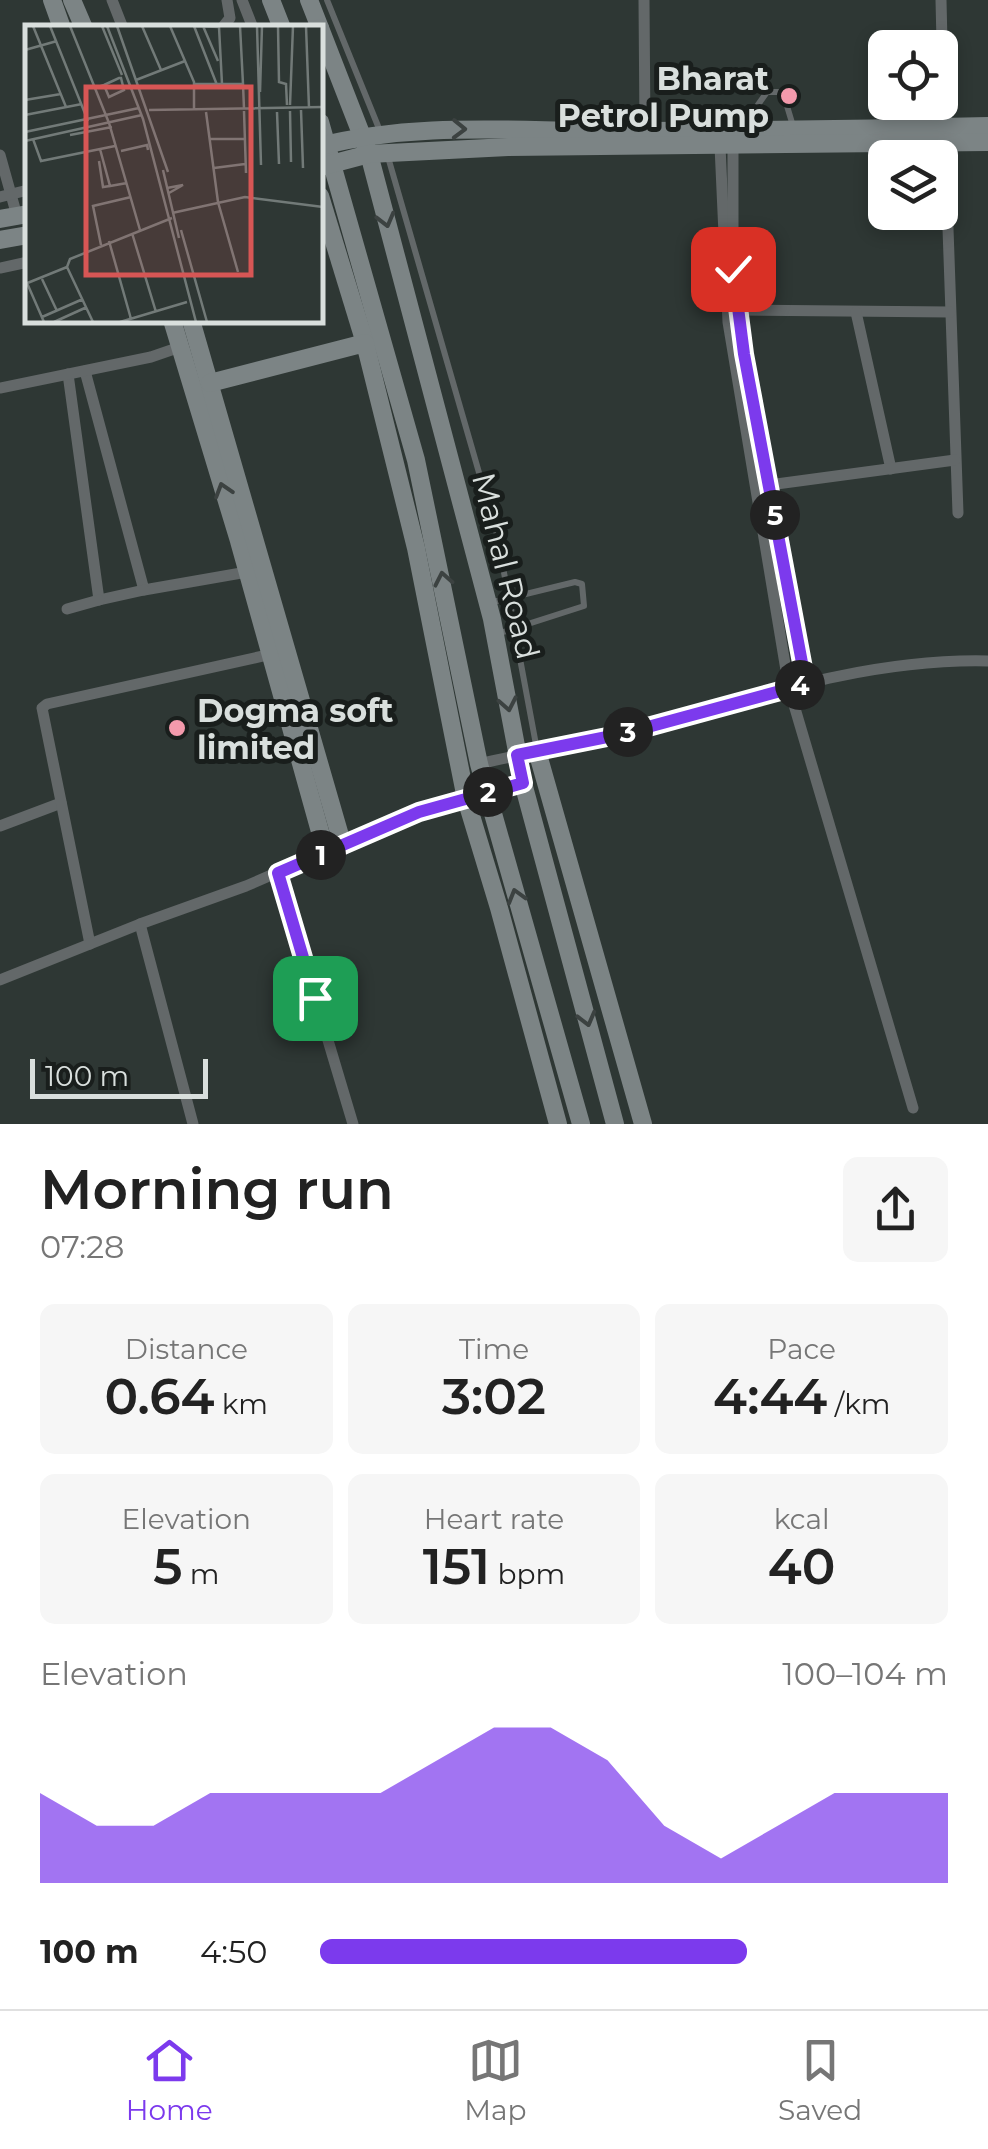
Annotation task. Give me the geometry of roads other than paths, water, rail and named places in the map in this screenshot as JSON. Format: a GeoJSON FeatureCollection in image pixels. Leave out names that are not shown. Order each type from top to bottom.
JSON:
{"type":"FeatureCollection","features":[{"type":"Feature","properties":{"kind":"main road"},"geometry":{"type":"LineString","coordinates":[[52,0],[61,25]]}},
{"type":"Feature","properties":{"kind":"main road"},"geometry":{"type":"LineString","coordinates":[[72,0],[83,25]]}},
{"type":"Feature","properties":{"kind":"main road"},"geometry":{"type":"LineString","coordinates":[[271,0],[281,25]]}},
{"type":"Feature","properties":{"kind":"main road","name":"Mahal Road"},"geometry":{"type":"LineString","coordinates":[[309,0],[319,25]]}},
{"type":"Feature","properties":{"kind":"main road","name":"Mahal Road"},"geometry":{"type":"LineString","coordinates":[[322,32],[378,154],[408,305],[488,603],[523,783],[615,1124]]}},
{"type":"Feature","properties":{"kind":"main road"},"geometry":{"type":"LineString","coordinates":[[327,165],[378,154],[508,146],[945,135],[988,126]]}},
{"type":"Feature","properties":{"kind":"main road"},"geometry":{"type":"LineString","coordinates":[[324,145],[426,128],[645,131],[731,141],[795,130],[945,135],[988,142]]}},
{"type":"Feature","properties":{"kind":"main road","name":"Mahal Road"},"geometry":{"type":"LineString","coordinates":[[324,145],[327,165],[342,191],[409,434],[479,764],[581,1124]]}},
{"type":"Feature","properties":{"kind":"main road"},"geometry":{"type":"LineString","coordinates":[[322,203],[365,344],[416,548],[466,800],[500,908],[558,1124]]}},
{"type":"Feature","properties":{"kind":"main road"},"geometry":{"type":"LineString","coordinates":[[0,240],[25,235]]}},
{"type":"Feature","properties":{"kind":"main road"},"geometry":{"type":"LineString","coordinates":[[173,322],[334,850]]}},
{"type":"Feature","properties":{"kind":"main road"},"geometry":{"type":"LineString","coordinates":[[192,322],[334,850]]}},
{"type":"Feature","properties":{"kind":"main road"},"geometry":{"type":"LineString","coordinates":[[210,383],[365,344]]}},
{"type":"Feature","properties":{"kind":"main road"},"geometry":{"type":"LineString","coordinates":[[389,440],[409,434]]}},
{"type":"Feature","properties":{"kind":"main road"},"geometry":{"type":"LineString","coordinates":[[537,752],[643,1124]]}},
{"type":"Feature","properties":{"kind":"street"},"geometry":{"type":"LineString","coordinates":[[112,0],[122,25]]}},
{"type":"Feature","properties":{"kind":"street"},"geometry":{"type":"LineString","coordinates":[[224,25],[230,18],[227,0]]}},
{"type":"Feature","properties":{"kind":"street"},"geometry":{"type":"LineString","coordinates":[[242,0],[252,25]]}},
{"type":"Feature","properties":{"kind":"street"},"geometry":{"type":"LineString","coordinates":[[644,0],[645,131]]}},
{"type":"Feature","properties":{"kind":"street"},"geometry":{"type":"LineString","coordinates":[[940,0],[958,513]]}},
{"type":"Feature","properties":{"kind":"street"},"geometry":{"type":"LineString","coordinates":[[731,141],[733,269],[806,684]]}},
{"type":"Feature","properties":{"kind":"street"},"geometry":{"type":"LineString","coordinates":[[731,141],[728,322],[789,688],[913,1108]]}},
{"type":"Feature","properties":{"kind":"street"},"geometry":{"type":"LineString","coordinates":[[0,155],[5,195],[15,216]]}},
{"type":"Feature","properties":{"kind":"street"},"geometry":{"type":"LineString","coordinates":[[322,196],[342,191]]}},
{"type":"Feature","properties":{"kind":"street"},"geometry":{"type":"LineString","coordinates":[[0,268],[25,263]]}},
{"type":"Feature","properties":{"kind":"street"},"geometry":{"type":"LineString","coordinates":[[739,310],[950,312]]}},
{"type":"Feature","properties":{"kind":"street"},"geometry":{"type":"LineString","coordinates":[[856,312],[891,469]]}},
{"type":"Feature","properties":{"kind":"street"},"geometry":{"type":"LineString","coordinates":[[0,388],[151,357],[180,347]]}},
{"type":"Feature","properties":{"kind":"street"},"geometry":{"type":"LineString","coordinates":[[85,371],[144,590]]}},
{"type":"Feature","properties":{"kind":"street"},"geometry":{"type":"LineString","coordinates":[[68,374],[88,499],[98,600]]}},
{"type":"Feature","properties":{"kind":"street"},"geometry":{"type":"LineString","coordinates":[[769,484],[955,460]]}},
{"type":"Feature","properties":{"kind":"street"},"geometry":{"type":"LineString","coordinates":[[67,609],[144,590],[247,572]]}},
{"type":"Feature","properties":{"kind":"street"},"geometry":{"type":"LineString","coordinates":[[90,944],[42,708],[272,654]]}},
{"type":"Feature","properties":{"kind":"street"},"geometry":{"type":"LineString","coordinates":[[479,764],[622,734],[806,684],[894,667],[988,660]]}},
{"type":"Feature","properties":{"kind":"street"},"geometry":{"type":"LineString","coordinates":[[0,980],[278,873],[419,812],[523,783]]}},
{"type":"Feature","properties":{"kind":"street"},"geometry":{"type":"LineString","coordinates":[[0,826],[61,803]]}},
{"type":"Feature","properties":{"kind":"street"},"geometry":{"type":"LineString","coordinates":[[278,873],[353,1124]]}},
{"type":"Feature","properties":{"kind":"street"},"geometry":{"type":"LineString","coordinates":[[140,924],[193,1124]]}},
{"type":"Feature","properties":{"kind":"lane"},"geometry":{"type":"LineString","coordinates":[[327,0],[372,134]]}},
{"type":"Feature","properties":{"kind":"lane"},"geometry":{"type":"LineString","coordinates":[[731,141],[767,92],[784,96],[795,130]]}},
{"type":"Feature","properties":{"kind":"lane"},"geometry":{"type":"LineString","coordinates":[[378,154],[430,299],[496,535],[537,752]]}},
{"type":"Feature","properties":{"kind":"lane"},"geometry":{"type":"LineString","coordinates":[[408,305],[430,299]]}},
{"type":"Feature","properties":{"kind":"lane"},"geometry":{"type":"LineString","coordinates":[[488,603],[575,582],[582,584],[584,606],[495,635]]}},
{"type":"Feature","properties":{"kind":"place","name":"Bharat Petrol Pump"},"geometry":{"type":"Point","coordinates":[789,96]}},
{"type":"Feature","properties":{"kind":"place","name":"Dogma soft limited"},"geometry":{"type":"Point","coordinates":[177,728]}}]}
